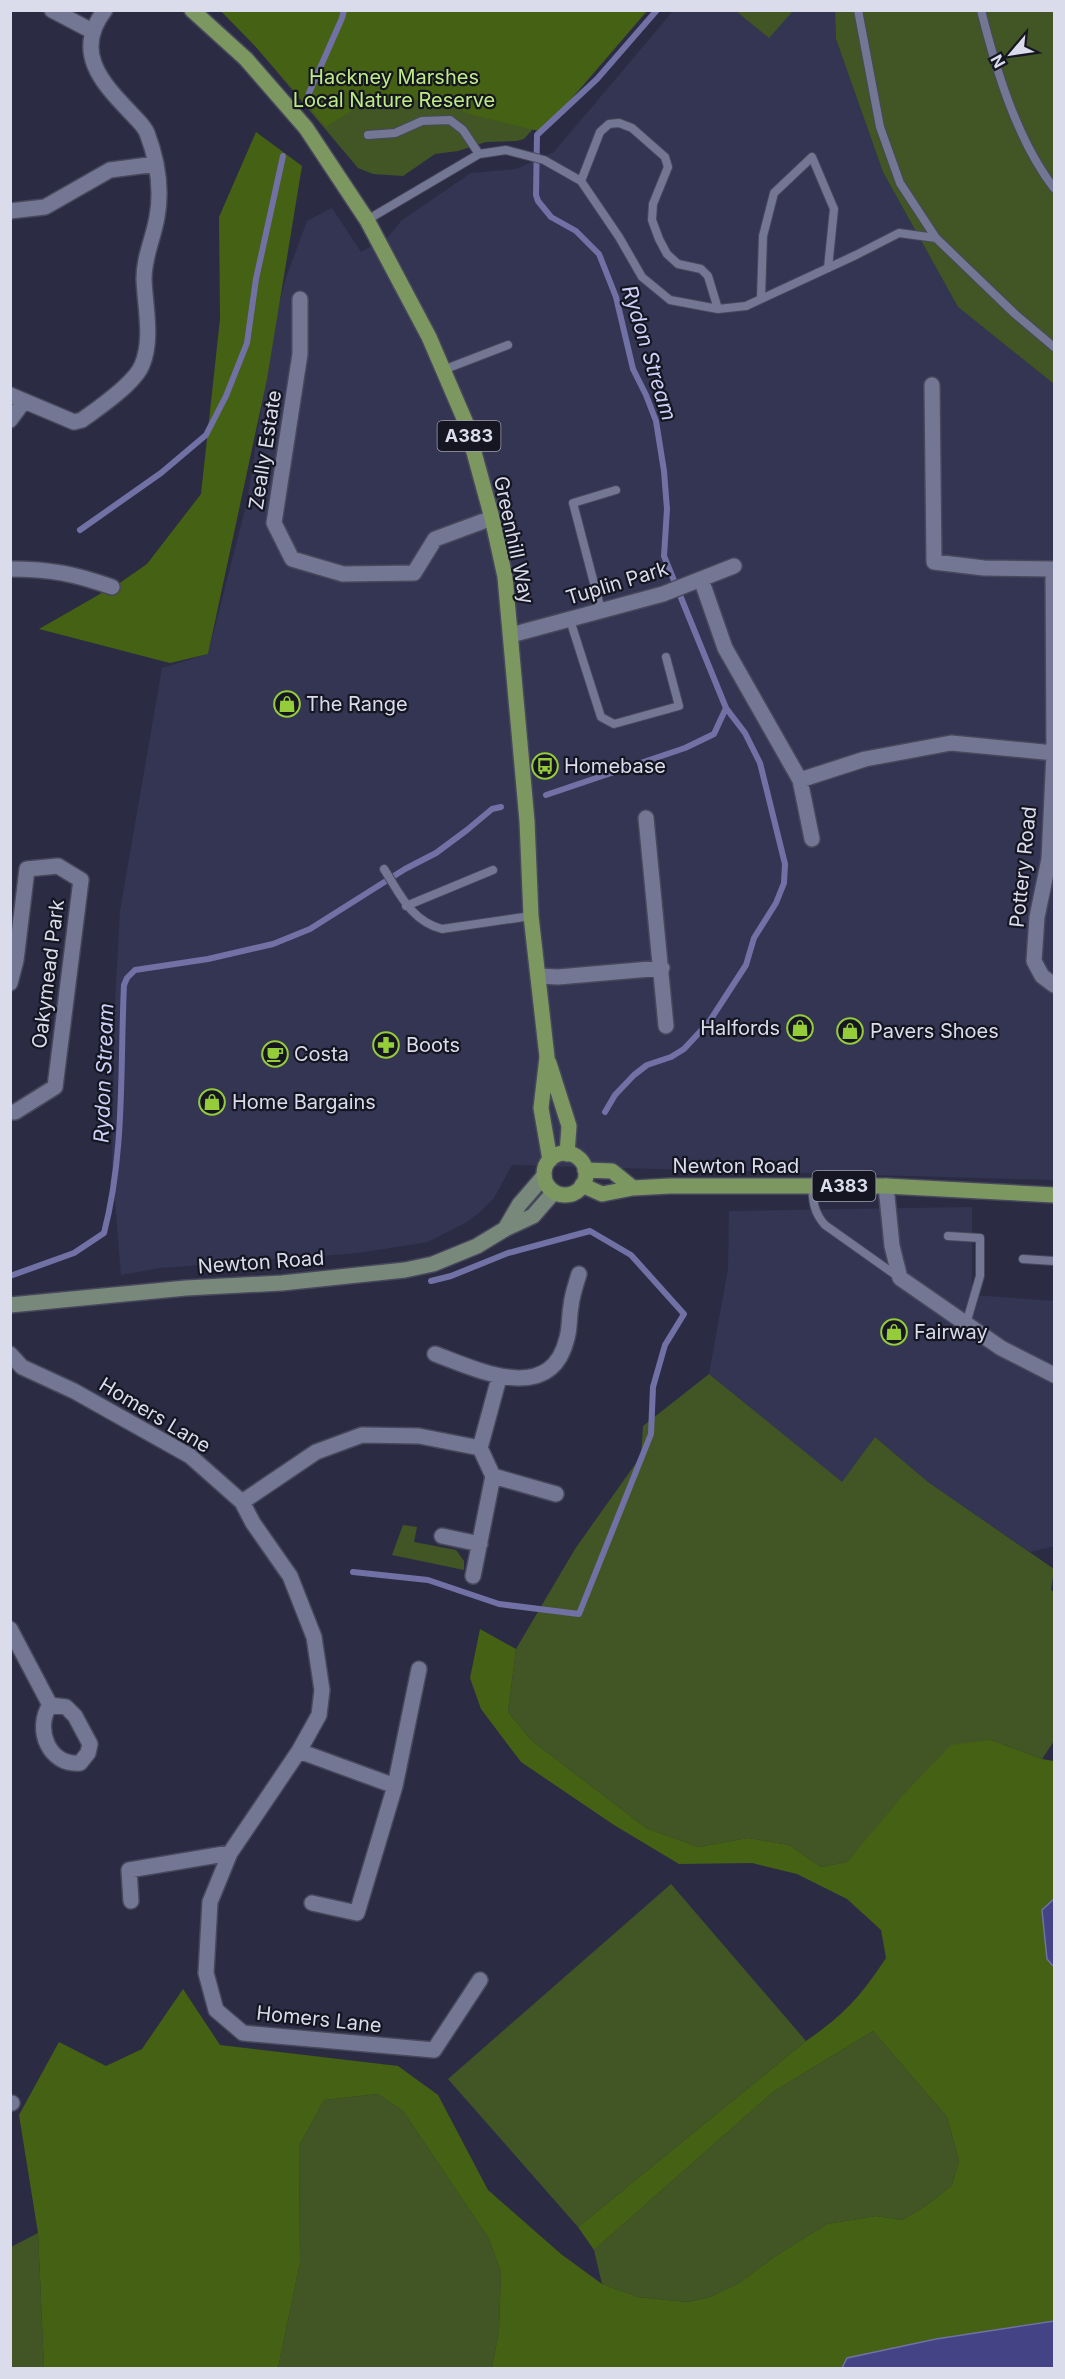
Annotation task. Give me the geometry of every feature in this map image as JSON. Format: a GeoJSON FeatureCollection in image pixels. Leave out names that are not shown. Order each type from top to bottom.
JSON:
{"type":"FeatureCollection","features":[{"type":"Feature","properties":{"kind":"main road","name":"Greenhill Way"},"geometry":{"type":"LineString","coordinates":[[192,10],[246,59],[306,128],[367,220],[429,337],[466,423],[492,518],[505,577],[527,821],[531,916],[547,1057],[542,1108],[550,1160]]}},
{"type":"Feature","properties":{"kind":"main road","name":"Greenhill Way"},"geometry":{"type":"LineString","coordinates":[[547,1057],[569,1125],[567,1154]]}},
{"type":"Feature","properties":{"kind":"main road"},"geometry":{"type":"LineString","coordinates":[[544,1176],[546,1183],[555,1192],[567,1195],[582,1185],[585,1170],[578,1159],[561,1154],[550,1160]]}},
{"type":"Feature","properties":{"kind":"main road","name":"A383"},"geometry":{"type":"LineString","coordinates":[[544,1176],[550,1160]]}},
{"type":"Feature","properties":{"kind":"main road"},"geometry":{"type":"LineString","coordinates":[[585,1170],[612,1170],[633,1188]]}},
{"type":"Feature","properties":{"kind":"main road"},"geometry":{"type":"LineString","coordinates":[[505,1229],[519,1205],[544,1176]]}},
{"type":"Feature","properties":{"kind":"main road","name":"Newton Road"},"geometry":{"type":"LineString","coordinates":[[582,1185],[602,1194],[633,1188],[886,1186],[1054,1195]]}},
{"type":"Feature","properties":{"kind":"main road","name":"Newton Road"},"geometry":{"type":"LineString","coordinates":[[10,1305],[186,1288],[282,1283],[405,1270],[455,1256],[534,1216],[555,1192]]}},
{"type":"Feature","properties":{"kind":"street"},"geometry":{"type":"LineString","coordinates":[[52,10],[92,31]]}},
{"type":"Feature","properties":{"kind":"street"},"geometry":{"type":"LineString","coordinates":[[10,420],[17,398],[74,422],[82,420],[134,378],[142,365],[146,348],[144,279],[146,253],[157,219],[160,195],[156,164],[146,130],[104,84],[91,49],[92,31],[105,10]]}},
{"type":"Feature","properties":{"kind":"street"},"geometry":{"type":"LineString","coordinates":[[10,211],[45,207],[110,170],[156,164]]}},
{"type":"Feature","properties":{"kind":"street","name":"Zeally Estate"},"geometry":{"type":"LineString","coordinates":[[300,299],[300,354],[274,523],[292,559],[343,574],[414,573],[435,539],[492,518]]}},
{"type":"Feature","properties":{"kind":"street","name":"Pottery Road"},"geometry":{"type":"LineString","coordinates":[[932,385],[934,562],[984,568],[1053,569],[1054,753],[1049,859],[1037,917],[1034,961],[1041,976],[1054,985]]}},
{"type":"Feature","properties":{"kind":"street","name":"Tuplin Park"},"geometry":{"type":"LineString","coordinates":[[511,635],[663,594],[734,566]]}},
{"type":"Feature","properties":{"kind":"street"},"geometry":{"type":"LineString","coordinates":[[10,569],[45,569],[76,575],[112,588]]}},
{"type":"Feature","properties":{"kind":"street"},"geometry":{"type":"LineString","coordinates":[[701,579],[725,648],[800,780],[812,839]]}},
{"type":"Feature","properties":{"kind":"street"},"geometry":{"type":"LineString","coordinates":[[800,780],[866,759],[951,743],[1054,753]]}},
{"type":"Feature","properties":{"kind":"street"},"geometry":{"type":"LineString","coordinates":[[646,818],[666,1026]]}},
{"type":"Feature","properties":{"kind":"street","name":"Oakymead Park"},"geometry":{"type":"LineString","coordinates":[[10,982],[16,960],[27,869],[58,867],[81,880],[55,1087],[15,1112],[10,1112]]}},
{"type":"Feature","properties":{"kind":"street"},"geometry":{"type":"LineString","coordinates":[[539,976],[558,977],[662,968]]}},
{"type":"Feature","properties":{"kind":"street"},"geometry":{"type":"LineString","coordinates":[[886,1186],[892,1246],[900,1278],[1001,1348],[1054,1375]]}},
{"type":"Feature","properties":{"kind":"street"},"geometry":{"type":"LineString","coordinates":[[435,1354],[499,1378],[543,1375],[557,1363],[567,1338],[571,1303],[579,1274]]}},
{"type":"Feature","properties":{"kind":"street","name":"Homers Lane"},"geometry":{"type":"LineString","coordinates":[[11,1355],[22,1367],[74,1391],[190,1456],[242,1502],[253,1523],[290,1576],[314,1637],[322,1690],[319,1715],[299,1751],[230,1852],[210,1902],[206,1973],[216,2010],[243,2033],[434,2050],[480,1980]]}},
{"type":"Feature","properties":{"kind":"street"},"geometry":{"type":"LineString","coordinates":[[473,1576],[493,1476],[480,1448],[499,1378]]}},
{"type":"Feature","properties":{"kind":"street"},"geometry":{"type":"LineString","coordinates":[[242,1502],[316,1452],[362,1435],[419,1436],[480,1448]]}},
{"type":"Feature","properties":{"kind":"street"},"geometry":{"type":"LineString","coordinates":[[493,1476],[556,1494]]}},
{"type":"Feature","properties":{"kind":"street"},"geometry":{"type":"LineString","coordinates":[[442,1536],[480,1544]]}},
{"type":"Feature","properties":{"kind":"street"},"geometry":{"type":"LineString","coordinates":[[10,1629],[50,1705]]}},
{"type":"Feature","properties":{"kind":"street"},"geometry":{"type":"LineString","coordinates":[[312,1903],[357,1913],[395,1786],[419,1670]]}},
{"type":"Feature","properties":{"kind":"street"},"geometry":{"type":"LineString","coordinates":[[299,1751],[395,1786]]}},
{"type":"Feature","properties":{"kind":"street"},"geometry":{"type":"LineString","coordinates":[[131,1901],[129,1870],[230,1852]]}},
{"type":"Feature","properties":{"kind":"lane"},"geometry":{"type":"LineString","coordinates":[[858,10],[880,127],[900,183],[936,238],[1015,314],[1054,347]]}},
{"type":"Feature","properties":{"kind":"lane"},"geometry":{"type":"LineString","coordinates":[[981,10],[995,68],[1037,166],[1054,188]]}},
{"type":"Feature","properties":{"kind":"lane"},"geometry":{"type":"LineString","coordinates":[[368,135],[395,133],[422,121],[450,120],[463,130],[479,154]]}},
{"type":"Feature","properties":{"kind":"lane"},"geometry":{"type":"LineString","coordinates":[[581,181],[600,132],[609,124],[620,123],[632,128],[665,157],[668,167],[653,204],[652,220],[667,254],[678,264],[701,269],[708,276],[718,309]]}},
{"type":"Feature","properties":{"kind":"lane"},"geometry":{"type":"LineString","coordinates":[[367,220],[479,154],[506,150],[528,155],[544,160],[581,181],[619,237],[642,277],[670,300],[718,309],[746,306],[899,233],[936,238]]}},
{"type":"Feature","properties":{"kind":"lane"},"geometry":{"type":"LineString","coordinates":[[761,298],[763,236],[774,193],[812,157],[834,209],[828,268]]}},
{"type":"Feature","properties":{"kind":"lane"},"geometry":{"type":"LineString","coordinates":[[443,370],[508,345]]}},
{"type":"Feature","properties":{"kind":"lane"},"geometry":{"type":"LineString","coordinates":[[601,610],[573,503],[616,490]]}},
{"type":"Feature","properties":{"kind":"lane"},"geometry":{"type":"LineString","coordinates":[[570,620],[601,717],[614,724],[679,706],[666,657]]}},
{"type":"Feature","properties":{"kind":"lane"},"geometry":{"type":"LineString","coordinates":[[384,869],[406,906],[430,926],[442,929],[531,916]]}},
{"type":"Feature","properties":{"kind":"lane"},"geometry":{"type":"LineString","coordinates":[[406,906],[493,870]]}},
{"type":"Feature","properties":{"kind":"lane"},"geometry":{"type":"LineString","coordinates":[[812,1186],[817,1216],[825,1225],[900,1278]]}},
{"type":"Feature","properties":{"kind":"lane"},"geometry":{"type":"LineString","coordinates":[[948,1236],[980,1238],[980,1276],[966,1324]]}},
{"type":"Feature","properties":{"kind":"lane"},"geometry":{"type":"LineString","coordinates":[[1023,1259],[1054,1261]]}},
{"type":"Feature","properties":{"kind":"shaded area"},"geometry":{"type":"Polygon","coordinates":[[[673,11],[835,11],[836,39],[883,172],[958,307],[1054,384],[1054,1180],[512,1165],[494,1198],[479,1213],[428,1242],[358,1253],[160,1268],[121,1275],[112,1165],[115,1003],[120,911],[162,668],[208,654],[247,502],[275,318],[287,275],[307,221],[332,208],[361,252],[389,236],[402,220],[471,173],[516,169],[554,152],[673,11]]]}},
{"type":"Feature","properties":{"kind":"shaded area"},"geometry":{"type":"Polygon","coordinates":[[[972,1207],[972,1295],[1054,1301],[1054,1546],[1030,1552],[928,1482],[875,1437],[842,1483],[709,1374],[728,1269],[729,1211],[972,1207]]]}},
{"type":"Feature","properties":{"kind":"shaded area"},"geometry":{"type":"Polygon","coordinates":[[[1054,1899],[1054,1967],[1047,1959],[1042,1910],[1054,1899]]]}},
{"type":"Feature","properties":{"kind":"shaded area"},"geometry":{"type":"Polygon","coordinates":[[[1054,2321],[1054,2368],[842,2368],[847,2358],[936,2339],[1054,2321]]]}},
{"type":"Feature","properties":{"kind":"green space"},"geometry":{"type":"Polygon","coordinates":[[[793,10],[769,38],[736,11],[793,10]]]}},
{"type":"Feature","properties":{"kind":"green space"},"geometry":{"type":"Polygon","coordinates":[[[221,11],[533,129],[524,139],[517,141],[486,142],[458,151],[435,154],[403,176],[373,174],[358,168],[256,47],[221,11]]]}},
{"type":"Feature","properties":{"kind":"green space","name":"Hackney Marshes Local Nature Reserve"},"geometry":{"type":"Polygon","coordinates":[[[221,11],[647,11],[543,132],[469,114],[449,103],[373,97],[326,127],[221,11]]]}},
{"type":"Feature","properties":{"kind":"green space"},"geometry":{"type":"Polygon","coordinates":[[[835,11],[1054,11],[1054,384],[958,307],[883,172],[836,39],[835,11]]]}},
{"type":"Feature","properties":{"kind":"green space"},"geometry":{"type":"Polygon","coordinates":[[[256,132],[302,166],[267,379],[208,654],[170,663],[39,629],[121,582],[147,564],[201,494],[220,319],[219,217],[256,132]]]}},
{"type":"Feature","properties":{"kind":"green space"},"geometry":{"type":"Polygon","coordinates":[[[709,1374],[842,1482],[875,1437],[928,1482],[1054,1569],[1051,1590],[1054,1592],[1054,1741],[1042,1759],[991,1740],[869,1837],[847,1862],[821,1867],[789,1845],[748,1838],[698,1847],[646,1828],[531,1740],[508,1712],[516,1649],[575,1549],[641,1456],[643,1426],[709,1374]]]}},
{"type":"Feature","properties":{"kind":"green space"},"geometry":{"type":"Polygon","coordinates":[[[403,1525],[417,1527],[414,1542],[456,1550],[464,1561],[464,1570],[392,1555],[403,1525]]]}},
{"type":"Feature","properties":{"kind":"green space"},"geometry":{"type":"Polygon","coordinates":[[[480,1629],[516,1649],[508,1712],[531,1740],[646,1828],[698,1847],[748,1838],[789,1845],[821,1867],[847,1862],[906,1792],[951,1745],[991,1740],[1042,1759],[1054,1761],[1054,1899],[1042,1910],[1047,1958],[1054,1968],[1054,2321],[936,2339],[847,2358],[842,2368],[492,2368],[499,2330],[501,2272],[489,2239],[403,2111],[378,2094],[324,2100],[299,2146],[300,2263],[278,2368],[44,2368],[38,2233],[19,2115],[59,2042],[106,2066],[142,2049],[183,1989],[220,2045],[398,2066],[438,2095],[488,2190],[561,2254],[602,2284],[638,2297],[687,2302],[710,2297],[739,2283],[774,2257],[827,2224],[876,2216],[902,2220],[927,2205],[952,2185],[959,2161],[947,2117],[873,2031],[773,2092],[594,2250],[578,2227],[842,2013],[868,1984],[886,1958],[881,1930],[847,1899],[797,1874],[752,1863],[679,1864],[614,1825],[521,1762],[481,1709],[470,1678],[480,1629]]]}},
{"type":"Feature","properties":{"kind":"green space"},"geometry":{"type":"Polygon","coordinates":[[[671,1884],[806,2041],[578,2227],[448,2079],[671,1884]]]}},
{"type":"Feature","properties":{"kind":"green space"},"geometry":{"type":"Polygon","coordinates":[[[873,2031],[947,2117],[959,2161],[952,2185],[927,2205],[902,2220],[876,2216],[827,2224],[774,2257],[739,2283],[710,2297],[687,2302],[638,2297],[602,2284],[594,2250],[773,2092],[873,2031]]]}},
{"type":"Feature","properties":{"kind":"green space"},"geometry":{"type":"Polygon","coordinates":[[[378,2094],[403,2111],[489,2239],[501,2272],[499,2330],[492,2368],[278,2368],[300,2263],[299,2146],[324,2100],[378,2094]]]}},
{"type":"Feature","properties":{"kind":"green space"},"geometry":{"type":"Polygon","coordinates":[[[38,2233],[44,2368],[11,2368],[11,2247],[38,2233]]]}},
{"type":"Feature","properties":{"kind":"waterway"},"geometry":{"type":"LineString","coordinates":[[309,93],[344,10]]}},
{"type":"Feature","properties":{"kind":"waterway","name":"Rydon Stream"},"geometry":{"type":"LineString","coordinates":[[546,795],[685,748],[714,734],[726,708],[664,556],[667,509],[656,421],[633,369],[616,297],[599,254],[576,231],[551,217],[536,195],[537,135],[597,79],[657,10]]}},
{"type":"Feature","properties":{"kind":"waterway"},"geometry":{"type":"LineString","coordinates":[[80,530],[161,473],[206,435],[226,396],[247,343],[256,279],[283,156]]}},
{"type":"Feature","properties":{"kind":"waterway"},"geometry":{"type":"LineString","coordinates":[[605,1112],[615,1095],[634,1075],[647,1065],[671,1057],[684,1049],[709,1022],[746,965],[754,938],[776,903],[784,883],[785,864],[760,763],[745,733],[726,708]]}},
{"type":"Feature","properties":{"kind":"waterway","name":"Rydon Stream"},"geometry":{"type":"LineString","coordinates":[[10,1276],[74,1253],[104,1233],[111,1203],[119,1141],[124,985],[135,970],[208,959],[273,944],[310,929],[405,869],[436,853],[492,809],[501,807]]}},
{"type":"Feature","properties":{"kind":"waterway"},"geometry":{"type":"LineString","coordinates":[[353,1572],[428,1580],[499,1604],[579,1614],[651,1434],[653,1387],[665,1345],[684,1314],[631,1255],[590,1231],[508,1253],[451,1276],[431,1281]]}},
{"type":"Feature","properties":{"kind":"place","name":"The Range"},"geometry":{"type":"Point","coordinates":[287,704]}},
{"type":"Feature","properties":{"kind":"place","name":"Homebase"},"geometry":{"type":"Point","coordinates":[545,766]}},
{"type":"Feature","properties":{"kind":"place","name":"Halfords"},"geometry":{"type":"Point","coordinates":[800,1028]}},
{"type":"Feature","properties":{"kind":"place","name":"Pavers Shoes"},"geometry":{"type":"Point","coordinates":[850,1031]}},
{"type":"Feature","properties":{"kind":"place","name":"Boots"},"geometry":{"type":"Point","coordinates":[386,1045]}},
{"type":"Feature","properties":{"kind":"place","name":"Costa"},"geometry":{"type":"Point","coordinates":[275,1054]}},
{"type":"Feature","properties":{"kind":"place","name":"Home Bargains"},"geometry":{"type":"Point","coordinates":[212,1102]}},
{"type":"Feature","properties":{"kind":"place","name":"Fairway"},"geometry":{"type":"Point","coordinates":[894,1332]}}]}
